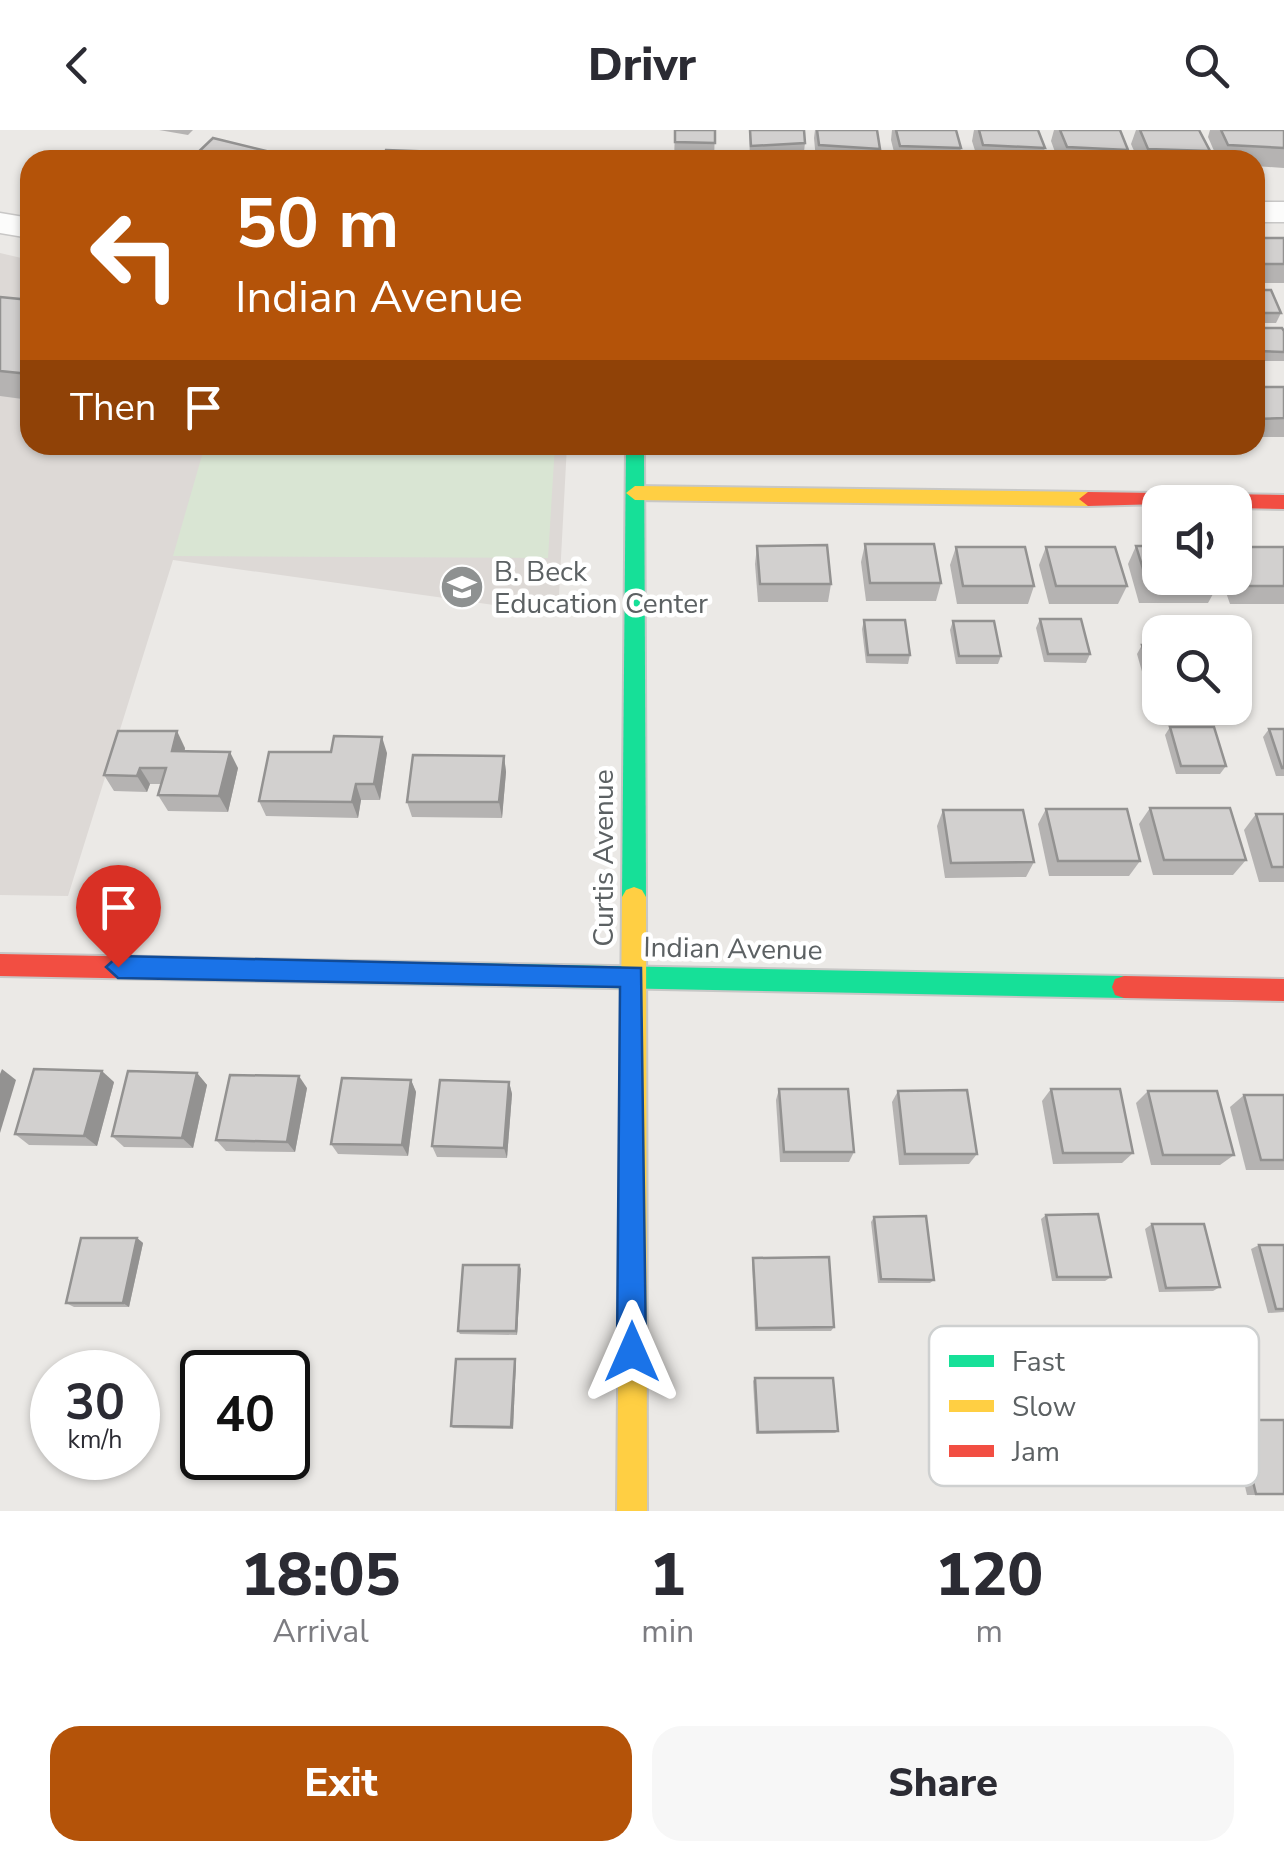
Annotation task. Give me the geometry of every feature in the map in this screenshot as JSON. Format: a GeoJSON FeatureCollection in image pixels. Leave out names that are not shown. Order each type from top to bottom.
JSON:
{"type":"FeatureCollection","features":[{"type":"Feature","properties":{"kind":"street","name":"Curtis Avenue"},"geometry":{"type":"LineString","coordinates":[[632,1511],[635,455]]}},
{"type":"Feature","properties":{"kind":"street"},"geometry":{"type":"LineString","coordinates":[[635,493],[1284,502]]}},
{"type":"Feature","properties":{"kind":"street","name":"Indian Avenue"},"geometry":{"type":"LineString","coordinates":[[0,965],[1284,990]]}},
{"type":"Feature","properties":{"kind":"shaded area","name":"B. Beck Education Center"},"geometry":{"type":"Polygon","coordinates":[[[0,253],[20,258],[20,455],[566,455],[558,614],[173,560],[68,896],[0,895],[0,253]]]}},
{"type":"Feature","properties":{"kind":"green space"},"geometry":{"type":"Polygon","coordinates":[[[202,455],[554,455],[548,558],[173,556],[202,455]]]}},
{"type":"Feature","properties":{"kind":"building"},"geometry":{"type":"Polygon","coordinates":[[[675,130],[715,130],[715,143],[675,142],[675,130]]]}},
{"type":"Feature","properties":{"kind":"building"},"geometry":{"type":"Polygon","coordinates":[[[750,130],[804,130],[805,143],[751,146],[750,130]]]}},
{"type":"Feature","properties":{"kind":"building"},"geometry":{"type":"Polygon","coordinates":[[[817,130],[877,130],[880,149],[819,145],[817,130]]]}},
{"type":"Feature","properties":{"kind":"building"},"geometry":{"type":"Polygon","coordinates":[[[896,130],[956,130],[961,148],[900,146],[896,130]]]}},
{"type":"Feature","properties":{"kind":"building"},"geometry":{"type":"Polygon","coordinates":[[[979,130],[1038,130],[1045,148],[983,145],[979,130]]]}},
{"type":"Feature","properties":{"kind":"building"},"geometry":{"type":"Polygon","coordinates":[[[1060,130],[1120,130],[1128,150],[1067,147],[1060,130]]]}},
{"type":"Feature","properties":{"kind":"building"},"geometry":{"type":"Polygon","coordinates":[[[1140,130],[1199,130],[1209,150],[1179,150],[1148,149],[1140,130]]]}},
{"type":"Feature","properties":{"kind":"building"},"geometry":{"type":"Polygon","coordinates":[[[1221,130],[1284,130],[1284,148],[1228,145],[1221,130]]]}},
{"type":"Feature","properties":{"kind":"building"},"geometry":{"type":"Polygon","coordinates":[[[213,138],[262,150],[200,150],[213,138]]]}},
{"type":"Feature","properties":{"kind":"building"},"geometry":{"type":"Polygon","coordinates":[[[1265,238],[1284,238],[1284,264],[1265,264],[1265,238]]]}},
{"type":"Feature","properties":{"kind":"building"},"geometry":{"type":"Polygon","coordinates":[[[1265,290],[1271,290],[1281,313],[1265,313],[1265,290]]]}},
{"type":"Feature","properties":{"kind":"building"},"geometry":{"type":"Polygon","coordinates":[[[0,297],[20,299],[20,373],[0,371],[0,297]]]}},
{"type":"Feature","properties":{"kind":"building"},"geometry":{"type":"Polygon","coordinates":[[[1265,328],[1282,328],[1284,352],[1265,351],[1265,328]]]}},
{"type":"Feature","properties":{"kind":"building"},"geometry":{"type":"Polygon","coordinates":[[[1265,387],[1284,387],[1284,418],[1265,419],[1265,387]]]}},
{"type":"Feature","properties":{"kind":"building"},"geometry":{"type":"Polygon","coordinates":[[[865,544],[934,544],[941,583],[870,583],[865,544]]]}},
{"type":"Feature","properties":{"kind":"building"},"geometry":{"type":"Polygon","coordinates":[[[827,545],[831,584],[760,584],[757,546],[827,545]]]}},
{"type":"Feature","properties":{"kind":"building"},"geometry":{"type":"Polygon","coordinates":[[[956,547],[1025,547],[1034,586],[963,586],[956,547]]]}},
{"type":"Feature","properties":{"kind":"building"},"geometry":{"type":"Polygon","coordinates":[[[1046,547],[1115,547],[1127,586],[1056,586],[1046,547]]]}},
{"type":"Feature","properties":{"kind":"building"},"geometry":{"type":"Polygon","coordinates":[[[1252,547],[1284,547],[1284,586],[1252,586],[1252,547]]]}},
{"type":"Feature","properties":{"kind":"building"},"geometry":{"type":"Polygon","coordinates":[[[1040,619],[1081,619],[1090,654],[1048,654],[1040,619]]]}},
{"type":"Feature","properties":{"kind":"building"},"geometry":{"type":"Polygon","coordinates":[[[864,620],[905,620],[910,655],[868,655],[864,620]]]}},
{"type":"Feature","properties":{"kind":"building"},"geometry":{"type":"Polygon","coordinates":[[[953,621],[994,621],[1001,656],[959,656],[953,621]]]}},
{"type":"Feature","properties":{"kind":"building"},"geometry":{"type":"Polygon","coordinates":[[[1170,727],[1214,727],[1226,766],[1181,766],[1170,727]]]}},
{"type":"Feature","properties":{"kind":"building"},"geometry":{"type":"Polygon","coordinates":[[[1269,729],[1284,729],[1284,768],[1282,768],[1269,729]]]}},
{"type":"Feature","properties":{"kind":"building"},"geometry":{"type":"Polygon","coordinates":[[[118,731],[177,731],[172,751],[230,752],[219,796],[158,795],[166,768],[140,768],[137,776],[104,775],[118,731]]]}},
{"type":"Feature","properties":{"kind":"building"},"geometry":{"type":"Polygon","coordinates":[[[334,736],[382,737],[374,784],[356,784],[352,802],[259,801],[269,752],[331,752],[334,736]]]}},
{"type":"Feature","properties":{"kind":"building"},"geometry":{"type":"Polygon","coordinates":[[[413,755],[504,756],[499,802],[407,802],[413,755]]]}},
{"type":"Feature","properties":{"kind":"building"},"geometry":{"type":"Polygon","coordinates":[[[1150,808],[1230,808],[1246,860],[1164,860],[1150,808]]]}},
{"type":"Feature","properties":{"kind":"building"},"geometry":{"type":"Polygon","coordinates":[[[1046,809],[1127,809],[1140,861],[1058,861],[1046,809]]]}},
{"type":"Feature","properties":{"kind":"building"},"geometry":{"type":"Polygon","coordinates":[[[943,810],[1023,810],[1034,862],[951,863],[943,810]]]}},
{"type":"Feature","properties":{"kind":"building"},"geometry":{"type":"Polygon","coordinates":[[[1256,814],[1284,814],[1284,867],[1272,867],[1256,814]]]}},
{"type":"Feature","properties":{"kind":"building"},"geometry":{"type":"Polygon","coordinates":[[[34,1069],[102,1071],[84,1136],[15,1134],[34,1069]]]}},
{"type":"Feature","properties":{"kind":"building"},"geometry":{"type":"Polygon","coordinates":[[[128,1071],[197,1073],[182,1138],[112,1136],[128,1071]]]}},
{"type":"Feature","properties":{"kind":"building"},"geometry":{"type":"Polygon","coordinates":[[[230,1075],[299,1076],[287,1142],[216,1140],[230,1075]]]}},
{"type":"Feature","properties":{"kind":"building"},"geometry":{"type":"Polygon","coordinates":[[[342,1078],[411,1080],[402,1145],[331,1144],[342,1078]]]}},
{"type":"Feature","properties":{"kind":"building"},"geometry":{"type":"Polygon","coordinates":[[[440,1080],[509,1082],[504,1148],[432,1146],[440,1080]]]}},
{"type":"Feature","properties":{"kind":"building"},"geometry":{"type":"Polygon","coordinates":[[[779,1089],[848,1089],[854,1152],[784,1152],[779,1089]]]}},
{"type":"Feature","properties":{"kind":"building"},"geometry":{"type":"Polygon","coordinates":[[[1051,1089],[1120,1089],[1133,1153],[1063,1153],[1051,1089]]]}},
{"type":"Feature","properties":{"kind":"building"},"geometry":{"type":"Polygon","coordinates":[[[967,1090],[977,1154],[905,1154],[898,1091],[967,1090]]]}},
{"type":"Feature","properties":{"kind":"building"},"geometry":{"type":"Polygon","coordinates":[[[1148,1091],[1217,1091],[1234,1155],[1163,1155],[1148,1091]]]}},
{"type":"Feature","properties":{"kind":"building"},"geometry":{"type":"Polygon","coordinates":[[[1244,1095],[1284,1095],[1284,1160],[1261,1160],[1244,1095]]]}},
{"type":"Feature","properties":{"kind":"building"},"geometry":{"type":"Polygon","coordinates":[[[1098,1214],[1111,1277],[1057,1277],[1046,1215],[1098,1214]]]}},
{"type":"Feature","properties":{"kind":"building"},"geometry":{"type":"Polygon","coordinates":[[[926,1216],[934,1280],[881,1279],[874,1217],[926,1216]]]}},
{"type":"Feature","properties":{"kind":"building"},"geometry":{"type":"Polygon","coordinates":[[[1152,1224],[1204,1224],[1220,1287],[1166,1288],[1152,1224]]]}},
{"type":"Feature","properties":{"kind":"building"},"geometry":{"type":"Polygon","coordinates":[[[81,1238],[137,1238],[123,1303],[66,1303],[81,1238]]]}},
{"type":"Feature","properties":{"kind":"building"},"geometry":{"type":"Polygon","coordinates":[[[1259,1245],[1284,1245],[1284,1309],[1276,1309],[1259,1245]]]}},
{"type":"Feature","properties":{"kind":"building"},"geometry":{"type":"Polygon","coordinates":[[[829,1257],[834,1327],[757,1328],[753,1258],[829,1257]]]}},
{"type":"Feature","properties":{"kind":"building"},"geometry":{"type":"Polygon","coordinates":[[[463,1265],[519,1265],[516,1331],[458,1331],[463,1265]]]}},
{"type":"Feature","properties":{"kind":"building"},"geometry":{"type":"Polygon","coordinates":[[[456,1359],[515,1359],[511,1427],[451,1426],[456,1359]]]}},
{"type":"Feature","properties":{"kind":"building"},"geometry":{"type":"Polygon","coordinates":[[[755,1378],[833,1378],[838,1431],[758,1432],[755,1378]]]}},
{"type":"Feature","properties":{"kind":"building"},"geometry":{"type":"Polygon","coordinates":[[[1259,1420],[1284,1420],[1284,1494],[1256,1494],[1259,1420]]]}},
{"type":"Feature","properties":{"kind":"traffic: fast"},"geometry":{"type":"LineString","coordinates":[[634,897],[635,455]]}},
{"type":"Feature","properties":{"kind":"traffic: fast"},"geometry":{"type":"LineString","coordinates":[[356,972],[1124,987]]}},
{"type":"Feature","properties":{"kind":"traffic: slow"},"geometry":{"type":"LineString","coordinates":[[635,493],[1088,499]]}},
{"type":"Feature","properties":{"kind":"traffic: slow"},"geometry":{"type":"LineString","coordinates":[[632,1511],[634,897]]}},
{"type":"Feature","properties":{"kind":"traffic: jam"},"geometry":{"type":"LineString","coordinates":[[1088,499],[1284,502]]}},
{"type":"Feature","properties":{"kind":"traffic: jam"},"geometry":{"type":"LineString","coordinates":[[0,965],[356,972]]}},
{"type":"Feature","properties":{"kind":"traffic: jam"},"geometry":{"type":"LineString","coordinates":[[1124,987],[1284,990]]}},
{"type":"Feature","properties":{"kind":"place","name":"B. Beck Education Center"},"geometry":{"type":"Point","coordinates":[462,587]}},
{"type":"Feature","properties":{"kind":"route"},"geometry":{"type":"LineString","coordinates":[[118,967],[632,976],[632,1352]]}}]}
